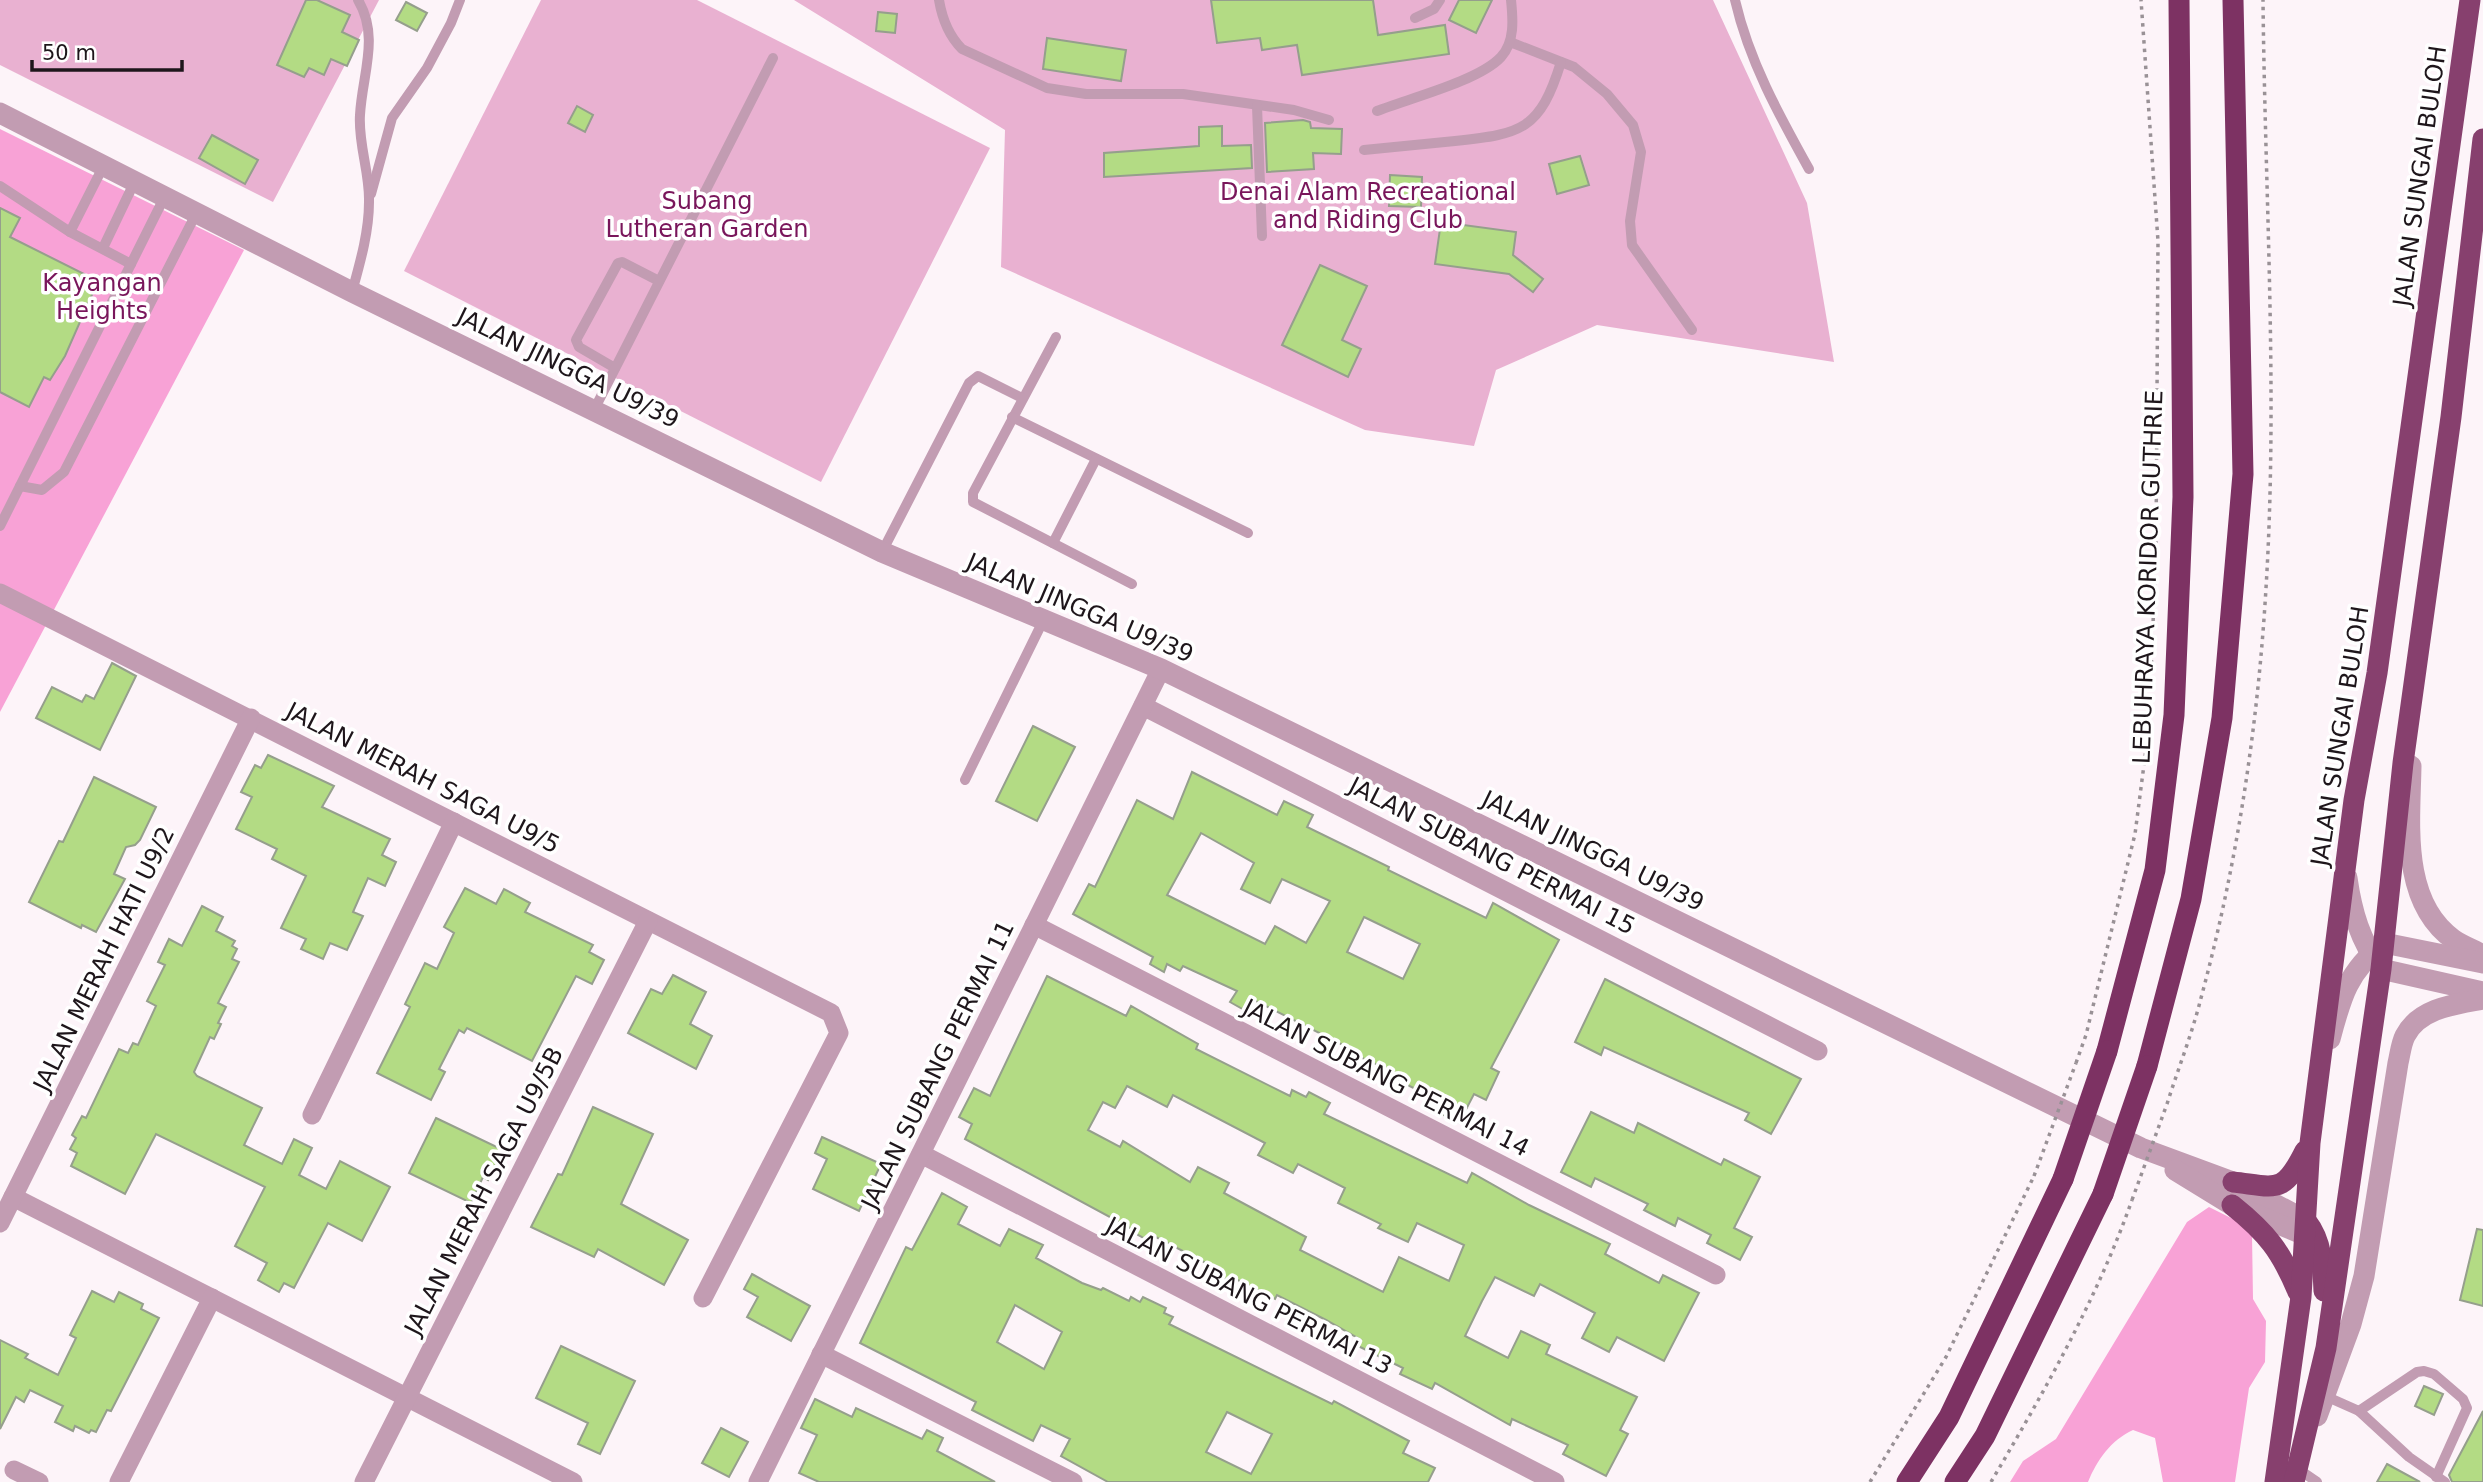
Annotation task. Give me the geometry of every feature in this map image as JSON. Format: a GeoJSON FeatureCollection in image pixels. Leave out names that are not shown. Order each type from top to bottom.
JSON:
{"type":"FeatureCollection","features":[{"type":"Feature","properties":{"kind":"highway","name":"LEBUHRAYA KORIDOR GUTHRIE"},"geometry":{"type":"LineString","coordinates":[[1907,1482],[1949,1417],[2063,1180],[2107,1051],[2155,870],[2174,715],[2183,497],[2179,0]]}},
{"type":"Feature","properties":{"kind":"highway"},"geometry":{"type":"LineString","coordinates":[[1955,1482],[1985,1436],[2103,1194],[2147,1066],[2191,899],[2222,718],[2242,488],[2232,0]]}},
{"type":"Feature","properties":{"kind":"highway","name":"JALAN SUNGAI BULOH"},"geometry":{"type":"LineString","coordinates":[[2275,1482],[2308,1228],[2309,1143],[2470,0]]}},
{"type":"Feature","properties":{"kind":"highway"},"geometry":{"type":"LineString","coordinates":[[2296,1475],[2321,1393],[2451,417],[2483,139]]}},
{"type":"Feature","properties":{"kind":"highway"},"geometry":{"type":"LineString","coordinates":[[2233,1181],[2276,1187],[2292,1177],[2309,1143]]}},
{"type":"Feature","properties":{"kind":"highway"},"geometry":{"type":"LineString","coordinates":[[2326,1348],[2323,1264],[2308,1228],[2329,1220],[2348,1197]]}},
{"type":"Feature","properties":{"kind":"highway"},"geometry":{"type":"LineString","coordinates":[[2232,1205],[2261,1228],[2282,1253],[2301,1297]]}},
{"type":"Feature","properties":{"kind":"street","name":"JALAN JINGGA U9/39"},"geometry":{"type":"LineString","coordinates":[[0,113],[166,195],[352,292],[882,552],[1161,669],[2141,1148],[2232,1205],[2308,1228]]}},
{"type":"Feature","properties":{"kind":"street","name":"JALAN MERAH SAGA U9/5"},"geometry":{"type":"LineString","coordinates":[[0,593],[648,921],[824,1007],[837,1021],[839,1033],[703,1298]]}},
{"type":"Feature","properties":{"kind":"street","name":"JALAN SUBANG PERMAI 11"},"geometry":{"type":"LineString","coordinates":[[758,1482],[1161,669]]}},
{"type":"Feature","properties":{"kind":"street"},"geometry":{"type":"LineString","coordinates":[[2411,704],[2410,832],[2415,883],[2430,914],[2453,939],[2483,955]]}},
{"type":"Feature","properties":{"kind":"street","name":"JALAN SUBANG PERMAI 15"},"geometry":{"type":"LineString","coordinates":[[1143,706],[1818,1051]]}},
{"type":"Feature","properties":{"kind":"street","name":"JALAN MERAH HATI U9/2"},"geometry":{"type":"LineString","coordinates":[[0,1223],[251,718]]}},
{"type":"Feature","properties":{"kind":"street"},"geometry":{"type":"LineString","coordinates":[[312,1115],[454,822]]}},
{"type":"Feature","properties":{"kind":"street"},"geometry":{"type":"LineString","coordinates":[[2346,869],[2352,914],[2378,956],[2483,992]]}},
{"type":"Feature","properties":{"kind":"street","name":"JALAN MERAH SAGA U9/5B"},"geometry":{"type":"LineString","coordinates":[[364,1482],[648,921]]}},
{"type":"Feature","properties":{"kind":"street","name":"JALAN SUBANG PERMAI 14"},"geometry":{"type":"LineString","coordinates":[[1034,925],[1716,1275]]}},
{"type":"Feature","properties":{"kind":"street"},"geometry":{"type":"LineString","coordinates":[[2321,1071],[2343,990],[2378,956],[2483,963]]}},
{"type":"Feature","properties":{"kind":"street"},"geometry":{"type":"LineString","coordinates":[[2321,1393],[2351,1324],[2364,1276],[2398,1063],[2406,1035],[2423,1018],[2444,1006],[2483,999]]}},
{"type":"Feature","properties":{"kind":"street","name":"JALAN JINGGA U9/39"},"geometry":{"type":"LineString","coordinates":[[2141,1148],[2233,1181],[2308,1228]]}},
{"type":"Feature","properties":{"kind":"street","name":"JALAN SUBANG PERMAI 13"},"geometry":{"type":"LineString","coordinates":[[920,1154],[1555,1482]]}},
{"type":"Feature","properties":{"kind":"street"},"geometry":{"type":"LineString","coordinates":[[13,1197],[573,1482]]}},
{"type":"Feature","properties":{"kind":"street"},"geometry":{"type":"LineString","coordinates":[[119,1482],[212,1298]]}},
{"type":"Feature","properties":{"kind":"street"},"geometry":{"type":"LineString","coordinates":[[821,1354],[1073,1482]]}},
{"type":"Feature","properties":{"kind":"street"},"geometry":{"type":"LineString","coordinates":[[14,1470],[40,1482]]}},
{"type":"Feature","properties":{"kind":"lane"},"geometry":{"type":"LineString","coordinates":[[358,0],[366,13],[370,33],[360,119],[369,201]]}},
{"type":"Feature","properties":{"kind":"lane"},"geometry":{"type":"LineString","coordinates":[[352,292],[361,259],[369,201],[392,118],[427,68],[460,0]]}},
{"type":"Feature","properties":{"kind":"lane"},"geometry":{"type":"LineString","coordinates":[[939,0],[945,23],[962,49],[1047,88],[1086,94],[1183,94],[1294,110],[1329,121]]}},
{"type":"Feature","properties":{"kind":"lane"},"geometry":{"type":"LineString","coordinates":[[1415,18],[1434,9],[1440,0]]}},
{"type":"Feature","properties":{"kind":"lane"},"geometry":{"type":"LineString","coordinates":[[1377,111],[1425,97],[1501,58],[1510,42],[1513,22],[1511,0]]}},
{"type":"Feature","properties":{"kind":"lane"},"geometry":{"type":"LineString","coordinates":[[1735,0],[1741,26],[1772,102],[1809,169]]}},
{"type":"Feature","properties":{"kind":"lane"},"geometry":{"type":"LineString","coordinates":[[1510,42],[1574,67],[1606,94],[1633,125],[1641,152],[1630,221],[1632,245],[1692,330]]}},
{"type":"Feature","properties":{"kind":"lane"},"geometry":{"type":"LineString","coordinates":[[594,410],[773,58]]}},
{"type":"Feature","properties":{"kind":"lane"},"geometry":{"type":"LineString","coordinates":[[1364,150],[1507,135],[1542,108],[1551,93],[1561,62]]}},
{"type":"Feature","properties":{"kind":"lane"},"geometry":{"type":"LineString","coordinates":[[1256,106],[1262,236]]}},
{"type":"Feature","properties":{"kind":"lane"},"geometry":{"type":"LineString","coordinates":[[70,232],[104,165]]}},
{"type":"Feature","properties":{"kind":"lane"},"geometry":{"type":"LineString","coordinates":[[103,248],[135,180]]}},
{"type":"Feature","properties":{"kind":"lane"},"geometry":{"type":"LineString","coordinates":[[0,186],[70,232],[131,264]]}},
{"type":"Feature","properties":{"kind":"lane"},"geometry":{"type":"LineString","coordinates":[[0,526],[166,195]]}},
{"type":"Feature","properties":{"kind":"lane"},"geometry":{"type":"LineString","coordinates":[[20,486],[42,490],[64,472],[197,212]]}},
{"type":"Feature","properties":{"kind":"lane"},"geometry":{"type":"LineString","coordinates":[[615,368],[579,347],[576,340],[618,263],[622,262],[659,281]]}},
{"type":"Feature","properties":{"kind":"lane"},"geometry":{"type":"LineString","coordinates":[[1056,337],[1021,398],[973,493],[973,502],[1132,584]]}},
{"type":"Feature","properties":{"kind":"lane"},"geometry":{"type":"LineString","coordinates":[[882,552],[969,383],[978,376],[1021,398]]}},
{"type":"Feature","properties":{"kind":"lane"},"geometry":{"type":"LineString","coordinates":[[1012,417],[1248,533]]}},
{"type":"Feature","properties":{"kind":"lane"},"geometry":{"type":"LineString","coordinates":[[1053,543],[1097,459]]}},
{"type":"Feature","properties":{"kind":"lane"},"geometry":{"type":"LineString","coordinates":[[965,780],[1043,621]]}},
{"type":"Feature","properties":{"kind":"lane"},"geometry":{"type":"LineString","coordinates":[[2321,1393],[2359,1411],[2441,1480],[2467,1408],[2463,1399],[2434,1374],[2417,1372],[2359,1411]]}},
{"type":"Feature","properties":{"kind":"lane"},"geometry":{"type":"LineString","coordinates":[[2296,1475],[2317,1482]]}},
{"type":"Feature","properties":{"kind":"path"},"geometry":{"type":"LineString","coordinates":[[1870,1482],[1946,1357],[2034,1176],[2086,1035],[2135,834],[2149,726],[2156,548],[2158,241],[2141,0]]}},
{"type":"Feature","properties":{"kind":"path"},"geometry":{"type":"LineString","coordinates":[[1991,1482],[2035,1407],[2113,1253],[2167,1104]]}},
{"type":"Feature","properties":{"kind":"green space"},"geometry":{"type":"Polygon","coordinates":[[[0,0],[379,0],[273,202],[0,65],[0,0]]]}},
{"type":"Feature","properties":{"kind":"green space","name":"Subang Lutheran Garden"},"geometry":{"type":"Polygon","coordinates":[[[541,0],[697,0],[990,148],[821,482],[404,271],[541,0]]]}},
{"type":"Feature","properties":{"kind":"green space","name":"Denai Alam Recreational and Riding Club"},"geometry":{"type":"Polygon","coordinates":[[[794,0],[1713,0],[1807,203],[1834,362],[1597,325],[1496,370],[1474,446],[1365,430],[1001,267],[1005,130],[794,0]]]}},
{"type":"Feature","properties":{"kind":"green space","name":"Kayangan Heights"},"geometry":{"type":"Polygon","coordinates":[[[0,129],[244,250],[0,712],[0,129]]]}},
{"type":"Feature","properties":{"kind":"green space"},"geometry":{"type":"Polygon","coordinates":[[[2209,1207],[2237,1221],[2252,1235],[2253,1299],[2266,1321],[2265,1362],[2249,1388],[2235,1482],[2163,1482],[2155,1438],[2133,1430],[2118,1439],[2106,1452],[2088,1482],[2010,1482],[2023,1461],[2056,1439],[2187,1222],[2209,1207]]]}},
{"type":"Feature","properties":{"kind":"building"},"geometry":{"type":"Polygon","coordinates":[[[306,0],[317,0],[350,15],[342,32],[359,40],[347,66],[331,59],[324,75],[309,68],[304,77],[277,65],[306,0]]]}},
{"type":"Feature","properties":{"kind":"building"},"geometry":{"type":"Polygon","coordinates":[[[1211,0],[1373,0],[1378,35],[1445,25],[1449,54],[1302,75],[1297,45],[1262,50],[1260,38],[1217,43],[1211,0]]]}},
{"type":"Feature","properties":{"kind":"building"},"geometry":{"type":"Polygon","coordinates":[[[1459,0],[1492,0],[1476,33],[1449,20],[1459,0]]]}},
{"type":"Feature","properties":{"kind":"building"},"geometry":{"type":"Polygon","coordinates":[[[406,2],[427,13],[417,31],[396,20],[406,2]]]}},
{"type":"Feature","properties":{"kind":"building"},"geometry":{"type":"Polygon","coordinates":[[[878,12],[897,14],[895,33],[876,31],[878,12]]]}},
{"type":"Feature","properties":{"kind":"building"},"geometry":{"type":"Polygon","coordinates":[[[1047,38],[1126,50],[1121,81],[1043,69],[1047,38]]]}},
{"type":"Feature","properties":{"kind":"building"},"geometry":{"type":"Polygon","coordinates":[[[577,106],[593,115],[585,132],[568,123],[577,106]]]}},
{"type":"Feature","properties":{"kind":"building"},"geometry":{"type":"Polygon","coordinates":[[[1303,120],[1310,122],[1311,128],[1342,129],[1341,154],[1313,153],[1314,169],[1267,172],[1265,123],[1303,120]]]}},
{"type":"Feature","properties":{"kind":"building"},"geometry":{"type":"Polygon","coordinates":[[[1222,126],[1222,146],[1251,145],[1252,168],[1104,177],[1104,153],[1199,146],[1199,127],[1222,126]]]}},
{"type":"Feature","properties":{"kind":"building"},"geometry":{"type":"Polygon","coordinates":[[[212,135],[258,160],[245,184],[199,158],[212,135]]]}},
{"type":"Feature","properties":{"kind":"building"},"geometry":{"type":"Polygon","coordinates":[[[1580,156],[1589,185],[1557,194],[1549,164],[1580,156]]]}},
{"type":"Feature","properties":{"kind":"building"},"geometry":{"type":"Polygon","coordinates":[[[1390,175],[1422,177],[1421,207],[1389,206],[1390,175]]]}},
{"type":"Feature","properties":{"kind":"building"},"geometry":{"type":"Polygon","coordinates":[[[0,208],[20,218],[10,237],[98,281],[65,356],[50,380],[44,377],[29,407],[0,392],[0,208]]]}},
{"type":"Feature","properties":{"kind":"building"},"geometry":{"type":"Polygon","coordinates":[[[1441,222],[1516,232],[1513,255],[1543,279],[1533,292],[1509,274],[1435,264],[1441,222]]]}},
{"type":"Feature","properties":{"kind":"building"},"geometry":{"type":"Polygon","coordinates":[[[1320,265],[1367,286],[1342,340],[1361,349],[1348,377],[1282,345],[1320,265]]]}},
{"type":"Feature","properties":{"kind":"building"},"geometry":{"type":"Polygon","coordinates":[[[112,663],[136,676],[100,750],[36,718],[52,687],[82,702],[86,695],[94,699],[112,663]]]}},
{"type":"Feature","properties":{"kind":"building"},"geometry":{"type":"Polygon","coordinates":[[[1033,726],[1075,747],[1037,821],[996,801],[1033,726]]]}},
{"type":"Feature","properties":{"kind":"building"},"geometry":{"type":"Polygon","coordinates":[[[268,755],[334,786],[322,807],[390,839],[382,855],[396,862],[385,886],[368,878],[353,912],[363,916],[347,950],[330,943],[323,959],[301,949],[306,939],[281,928],[306,876],[272,859],[277,849],[236,829],[252,797],[241,792],[255,765],[261,768],[268,755]]]}},
{"type":"Feature","properties":{"kind":"building"},"geometry":{"type":"Polygon","coordinates":[[[1192,772],[1277,815],[1284,801],[1313,815],[1307,827],[1389,867],[1388,870],[1486,918],[1493,903],[1559,940],[1491,1068],[1499,1072],[1486,1100],[1474,1094],[1459,1123],[1436,1111],[1441,1101],[1399,1081],[1402,1076],[1360,1057],[1361,1054],[1254,1000],[1248,1012],[1230,1002],[1237,991],[1183,966],[1180,971],[1167,964],[1164,972],[1150,964],[1153,957],[1073,914],[1089,884],[1095,887],[1137,800],[1173,819],[1192,772]],[[1201,833],[1167,895],[1265,944],[1275,926],[1306,943],[1330,901],[1282,879],[1270,903],[1241,889],[1254,863],[1201,833]],[[1364,917],[1347,952],[1403,979],[1420,944],[1364,917]]]}},
{"type":"Feature","properties":{"kind":"building"},"geometry":{"type":"Polygon","coordinates":[[[94,777],[156,807],[140,840],[135,845],[126,847],[114,874],[125,879],[96,932],[82,925],[81,928],[29,902],[59,841],[63,842],[94,777]]]}},
{"type":"Feature","properties":{"kind":"building"},"geometry":{"type":"Polygon","coordinates":[[[465,888],[496,904],[504,889],[530,903],[525,912],[593,945],[589,952],[604,960],[592,984],[576,976],[532,1061],[467,1028],[464,1033],[459,1030],[439,1069],[445,1072],[431,1100],[377,1073],[410,1007],[405,1004],[425,963],[437,969],[454,933],[444,927],[465,888]]]}},
{"type":"Feature","properties":{"kind":"building"},"geometry":{"type":"Polygon","coordinates":[[[202,906],[223,917],[216,931],[235,941],[232,946],[237,949],[232,959],[239,962],[218,1003],[226,1007],[218,1023],[221,1024],[214,1039],[210,1037],[194,1072],[197,1076],[262,1108],[244,1145],[282,1164],[294,1139],[312,1148],[299,1175],[326,1189],[340,1161],[390,1187],[362,1241],[328,1223],[294,1288],[284,1283],[279,1292],[258,1280],[267,1263],[235,1246],[265,1187],[156,1134],[125,1194],[71,1166],[77,1153],[70,1149],[76,1138],[72,1135],[82,1116],[86,1118],[119,1049],[128,1053],[133,1043],[138,1045],[156,1006],[147,1001],[165,965],[158,962],[169,939],[182,946],[202,906]]]}},
{"type":"Feature","properties":{"kind":"building"},"geometry":{"type":"Polygon","coordinates":[[[673,975],[706,992],[690,1024],[712,1036],[696,1069],[628,1033],[651,989],[662,994],[673,975]]]}},
{"type":"Feature","properties":{"kind":"building"},"geometry":{"type":"Polygon","coordinates":[[[1047,976],[1126,1016],[1131,1006],[1198,1044],[1196,1049],[1290,1096],[1292,1090],[1306,1097],[1309,1092],[1330,1103],[1324,1114],[1467,1183],[1472,1173],[1529,1205],[1610,1244],[1605,1254],[1659,1283],[1663,1275],[1699,1293],[1664,1361],[1617,1337],[1609,1352],[1582,1338],[1595,1313],[1540,1284],[1534,1296],[1495,1277],[1482,1301],[1465,1336],[1508,1358],[1521,1331],[1550,1345],[1546,1354],[1637,1397],[1620,1430],[1628,1434],[1606,1476],[1563,1454],[1568,1445],[1512,1419],[1510,1425],[1435,1383],[1432,1389],[1400,1374],[1403,1368],[1358,1346],[1361,1340],[1326,1320],[1277,1295],[1275,1299],[1234,1278],[1232,1282],[1203,1268],[1206,1263],[1154,1236],[1151,1242],[1133,1232],[1134,1230],[965,1139],[972,1124],[959,1117],[974,1088],[990,1096],[1047,976]],[[1127,1086],[1115,1108],[1103,1102],[1088,1130],[1120,1147],[1123,1141],[1190,1182],[1198,1167],[1229,1183],[1224,1193],[1306,1237],[1300,1250],[1383,1292],[1399,1257],[1449,1281],[1464,1245],[1417,1223],[1408,1242],[1378,1228],[1381,1224],[1338,1203],[1345,1188],[1298,1164],[1293,1173],[1258,1155],[1265,1143],[1173,1095],[1167,1107],[1127,1086]]]}},
{"type":"Feature","properties":{"kind":"building"},"geometry":{"type":"Polygon","coordinates":[[[1605,979],[1801,1079],[1771,1134],[1745,1120],[1749,1113],[1604,1047],[1601,1055],[1575,1042],[1605,979]]]}},
{"type":"Feature","properties":{"kind":"building"},"geometry":{"type":"Polygon","coordinates":[[[593,1107],[653,1134],[621,1204],[688,1240],[664,1285],[598,1249],[594,1257],[531,1227],[558,1174],[562,1175],[593,1107]]]}},
{"type":"Feature","properties":{"kind":"building"},"geometry":{"type":"Polygon","coordinates":[[[1591,1112],[1634,1133],[1638,1123],[1721,1165],[1724,1159],[1760,1177],[1734,1228],[1752,1237],[1740,1260],[1707,1243],[1711,1235],[1678,1218],[1675,1226],[1644,1210],[1648,1204],[1595,1178],[1591,1187],[1561,1172],[1591,1112]]]}},
{"type":"Feature","properties":{"kind":"building"},"geometry":{"type":"Polygon","coordinates":[[[436,1118],[503,1150],[488,1180],[483,1177],[471,1203],[409,1173],[436,1118]]]}},
{"type":"Feature","properties":{"kind":"building"},"geometry":{"type":"Polygon","coordinates":[[[822,1137],[881,1164],[859,1211],[813,1189],[827,1159],[815,1153],[822,1137]]]}},
{"type":"Feature","properties":{"kind":"building"},"geometry":{"type":"Polygon","coordinates":[[[942,1193],[967,1207],[958,1224],[1000,1246],[1009,1229],[1043,1245],[1036,1258],[1082,1283],[1101,1290],[1103,1288],[1129,1301],[1131,1297],[1140,1302],[1143,1297],[1166,1308],[1164,1313],[1173,1317],[1169,1324],[1332,1404],[1334,1401],[1409,1441],[1403,1453],[1435,1468],[1428,1482],[1108,1482],[1061,1456],[1070,1439],[1041,1425],[1033,1441],[972,1410],[976,1402],[860,1343],[906,1247],[912,1250],[942,1193]],[[1015,1305],[997,1342],[1044,1369],[1062,1332],[1015,1305]],[[1227,1412],[1206,1452],[1251,1474],[1272,1434],[1227,1412]]]}},
{"type":"Feature","properties":{"kind":"building"},"geometry":{"type":"Polygon","coordinates":[[[2477,1229],[2483,1230],[2483,1306],[2460,1300],[2477,1229]]]}},
{"type":"Feature","properties":{"kind":"building"},"geometry":{"type":"Polygon","coordinates":[[[752,1274],[810,1306],[791,1341],[747,1317],[758,1297],[744,1289],[752,1274]]]}},
{"type":"Feature","properties":{"kind":"building"},"geometry":{"type":"Polygon","coordinates":[[[92,1291],[114,1302],[119,1292],[143,1304],[141,1309],[159,1318],[111,1411],[107,1410],[96,1432],[91,1430],[89,1433],[75,1426],[73,1431],[55,1422],[63,1406],[30,1390],[24,1402],[16,1397],[0,1429],[0,1340],[28,1354],[25,1358],[58,1375],[76,1338],[70,1335],[92,1291]]]}},
{"type":"Feature","properties":{"kind":"building"},"geometry":{"type":"Polygon","coordinates":[[[561,1346],[635,1381],[600,1454],[578,1444],[588,1423],[536,1398],[561,1346]]]}},
{"type":"Feature","properties":{"kind":"building"},"geometry":{"type":"Polygon","coordinates":[[[2424,1386],[2443,1394],[2434,1415],[2415,1406],[2424,1386]]]}},
{"type":"Feature","properties":{"kind":"building"},"geometry":{"type":"Polygon","coordinates":[[[815,1399],[852,1417],[856,1408],[922,1439],[927,1430],[943,1438],[937,1451],[995,1482],[819,1482],[799,1473],[817,1435],[801,1428],[815,1399]]]}},
{"type":"Feature","properties":{"kind":"building"},"geometry":{"type":"Polygon","coordinates":[[[2483,1411],[2483,1482],[2452,1482],[2449,1475],[2483,1411]]]}},
{"type":"Feature","properties":{"kind":"building"},"geometry":{"type":"Polygon","coordinates":[[[721,1428],[748,1442],[729,1477],[702,1463],[721,1428]]]}},
{"type":"Feature","properties":{"kind":"building"},"geometry":{"type":"Polygon","coordinates":[[[2387,1464],[2420,1482],[2377,1482],[2387,1464]]]}}]}
